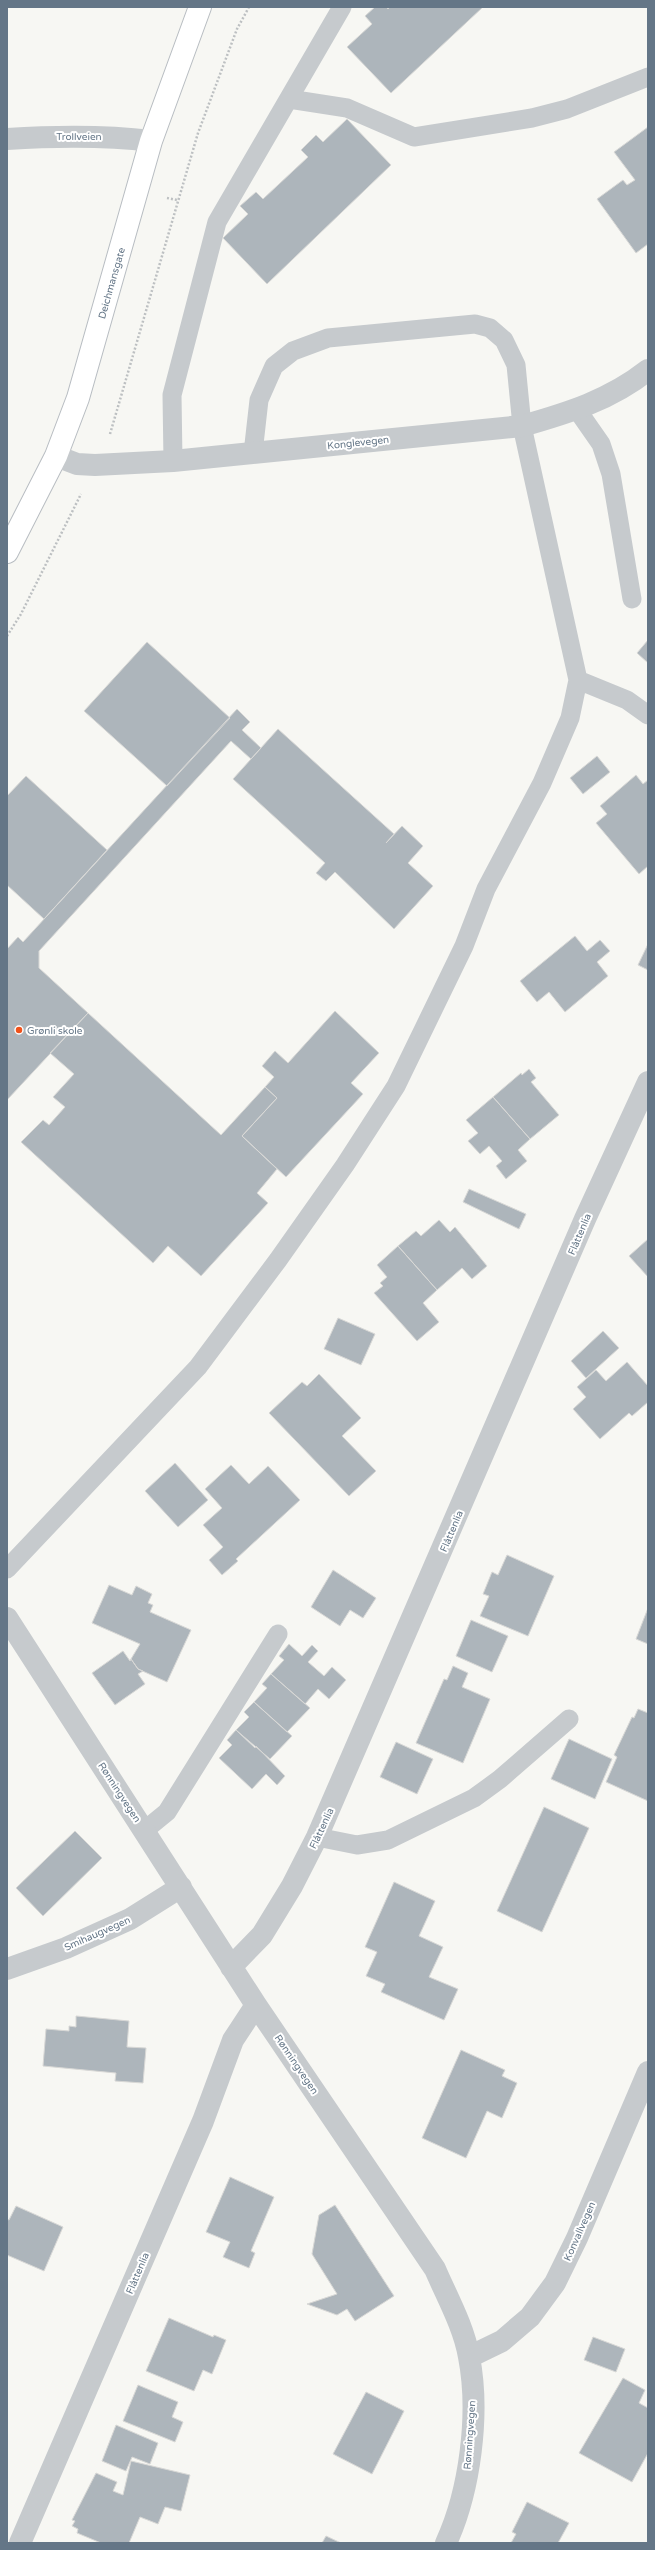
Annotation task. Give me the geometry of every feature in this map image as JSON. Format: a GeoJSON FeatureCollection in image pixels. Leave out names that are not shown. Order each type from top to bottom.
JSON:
{"type":"FeatureCollection","features":[{"type":"Feature","properties":{"kind":"street","name":"Deichmansgate"},"geometry":{"type":"LineString","coordinates":[[7,552],[56,456],[78,398],[151,141],[200,7]]}},
{"type":"Feature","properties":{"kind":"street","name":"Trollveien"},"geometry":{"type":"LineString","coordinates":[[7,139],[59,136],[102,136],[151,141]]}},
{"type":"Feature","properties":{"kind":"street","name":"Konglevegen"},"geometry":{"type":"LineString","coordinates":[[56,456],[77,464],[95,465],[173,461],[522,426],[578,410],[611,394],[648,370]]}},
{"type":"Feature","properties":{"kind":"street","name":"Flåttenlia"},"geometry":{"type":"LineString","coordinates":[[231,1968],[262,1935],[292,1886],[317,1837],[586,1219],[648,1082]]}},
{"type":"Feature","properties":{"kind":"street","name":"Rønningvegen"},"geometry":{"type":"LineString","coordinates":[[7,1618],[145,1830],[231,1968],[435,2269],[453,2309],[469,2357],[473,2411],[469,2466],[452,2530],[446,2543]]}},
{"type":"Feature","properties":{"kind":"street","name":"Smihaugvegen"},"geometry":{"type":"LineString","coordinates":[[7,1969],[66,1948],[130,1920],[181,1887]]}},
{"type":"Feature","properties":{"kind":"street","name":"Flåttenlia"},"geometry":{"type":"LineString","coordinates":[[20,2543],[203,2121],[233,2040],[256,2005]]}},
{"type":"Feature","properties":{"kind":"street","name":"Konvallvegen"},"geometry":{"type":"LineString","coordinates":[[469,2357],[502,2341],[530,2317],[555,2283],[577,2238],[648,2072]]}},
{"type":"Feature","properties":{"kind":"lane"},"geometry":{"type":"LineString","coordinates":[[173,461],[172,395],[217,222],[342,7]]}},
{"type":"Feature","properties":{"kind":"lane"},"geometry":{"type":"LineString","coordinates":[[289,99],[347,108],[414,137],[532,118],[567,109],[648,77]]}},
{"type":"Feature","properties":{"kind":"lane"},"geometry":{"type":"LineString","coordinates":[[7,1569],[198,1367],[278,1260],[357,1145],[396,1086],[464,946],[486,889],[542,783],[570,718],[578,680],[522,426],[516,365],[504,340],[490,328],[475,324],[328,338],[293,352],[274,366],[259,400],[253,453]]}},
{"type":"Feature","properties":{"kind":"lane"},"geometry":{"type":"LineString","coordinates":[[578,410],[601,444],[611,474],[632,599]]}},
{"type":"Feature","properties":{"kind":"lane"},"geometry":{"type":"LineString","coordinates":[[578,680],[627,700],[648,715]]}},
{"type":"Feature","properties":{"kind":"lane"},"geometry":{"type":"LineString","coordinates":[[145,1830],[167,1812],[278,1634]]}},
{"type":"Feature","properties":{"kind":"lane"},"geometry":{"type":"LineString","coordinates":[[317,1837],[357,1845],[388,1840],[474,1798],[500,1779],[569,1719]]}},
{"type":"Feature","properties":{"kind":"path"},"geometry":{"type":"LineString","coordinates":[[7,636],[22,614],[109,436],[198,133],[237,29],[249,7]]}},
{"type":"Feature","properties":{"kind":"building"},"geometry":{"type":"Polygon","coordinates":[[[375,7],[386,7],[388,9],[390,7],[483,7],[391,93],[347,47],[372,24],[365,16],[375,7]]]}},
{"type":"Feature","properties":{"kind":"building"},"geometry":{"type":"Polygon","coordinates":[[[347,119],[391,165],[267,284],[223,238],[248,214],[240,206],[256,192],[263,199],[308,157],[301,150],[316,135],[323,142],[347,119]]]}},
{"type":"Feature","properties":{"kind":"building"},"geometry":{"type":"Polygon","coordinates":[[[648,127],[648,244],[636,253],[597,199],[623,180],[627,185],[635,180],[614,152],[648,127]]]}},
{"type":"Feature","properties":{"kind":"building"},"geometry":{"type":"Polygon","coordinates":[[[648,640],[648,663],[637,653],[648,640]]]}},
{"type":"Feature","properties":{"kind":"building"},"geometry":{"type":"Polygon","coordinates":[[[147,642],[230,718],[167,786],[84,711],[147,642]]]}},
{"type":"Feature","properties":{"kind":"building"},"geometry":{"type":"Polygon","coordinates":[[[237,709],[250,722],[242,730],[261,748],[251,759],[231,741],[39,951],[39,968],[88,1013],[7,1100],[7,949],[18,937],[23,942],[237,709]]]}},
{"type":"Feature","properties":{"kind":"building"},"geometry":{"type":"Polygon","coordinates":[[[278,729],[394,834],[386,843],[402,826],[423,846],[408,863],[433,886],[394,929],[335,872],[326,881],[316,873],[325,863],[233,779],[278,729]]]}},
{"type":"Feature","properties":{"kind":"building"},"geometry":{"type":"Polygon","coordinates":[[[597,756],[610,772],[583,794],[570,778],[597,756]]]}},
{"type":"Feature","properties":{"kind":"building"},"geometry":{"type":"Polygon","coordinates":[[[636,775],[643,784],[648,780],[648,866],[639,874],[596,823],[607,814],[600,806],[636,775]]]}},
{"type":"Feature","properties":{"kind":"building"},"geometry":{"type":"Polygon","coordinates":[[[26,776],[107,850],[44,919],[7,885],[7,796],[26,776]]]}},
{"type":"Feature","properties":{"kind":"building"},"geometry":{"type":"Polygon","coordinates":[[[575,936],[587,951],[600,940],[610,951],[597,962],[608,976],[565,1012],[549,992],[537,1002],[520,981],[575,936]]]}},
{"type":"Feature","properties":{"kind":"building"},"geometry":{"type":"Polygon","coordinates":[[[648,944],[648,970],[638,965],[648,944]]]}},
{"type":"Feature","properties":{"kind":"building"},"geometry":{"type":"Polygon","coordinates":[[[335,1011],[379,1053],[351,1083],[363,1094],[286,1177],[242,1136],[277,1098],[265,1087],[274,1077],[262,1066],[275,1051],[288,1063],[335,1011]]]}},
{"type":"Feature","properties":{"kind":"building"},"geometry":{"type":"Polygon","coordinates":[[[88,1013],[221,1135],[265,1087],[277,1098],[242,1136],[277,1169],[257,1193],[268,1203],[201,1276],[168,1246],[153,1263],[21,1142],[43,1120],[49,1125],[65,1107],[53,1097],[74,1074],[50,1053],[88,1013]]]}},
{"type":"Feature","properties":{"kind":"building"},"geometry":{"type":"Polygon","coordinates":[[[529,1069],[536,1078],[531,1082],[559,1115],[530,1139],[493,1097],[521,1073],[522,1075],[529,1069]]]}},
{"type":"Feature","properties":{"kind":"building"},"geometry":{"type":"Polygon","coordinates":[[[493,1097],[530,1139],[518,1150],[527,1161],[506,1179],[496,1166],[502,1161],[489,1146],[480,1154],[468,1141],[478,1133],[466,1120],[493,1097]]]}},
{"type":"Feature","properties":{"kind":"building"},"geometry":{"type":"Polygon","coordinates":[[[469,1189],[526,1214],[519,1229],[463,1202],[469,1189]]]}},
{"type":"Feature","properties":{"kind":"building"},"geometry":{"type":"Polygon","coordinates":[[[439,1220],[450,1232],[455,1227],[487,1266],[472,1279],[462,1268],[437,1290],[398,1246],[416,1231],[421,1236],[439,1220]]]}},
{"type":"Feature","properties":{"kind":"building"},"geometry":{"type":"Polygon","coordinates":[[[648,1239],[648,1277],[629,1256],[648,1239]]]}},
{"type":"Feature","properties":{"kind":"building"},"geometry":{"type":"Polygon","coordinates":[[[398,1246],[437,1290],[423,1303],[439,1322],[417,1341],[374,1293],[383,1286],[380,1283],[387,1277],[377,1265],[398,1246]]]}},
{"type":"Feature","properties":{"kind":"building"},"geometry":{"type":"Polygon","coordinates":[[[338,1318],[375,1334],[361,1365],[324,1349],[338,1318]]]}},
{"type":"Feature","properties":{"kind":"building"},"geometry":{"type":"Polygon","coordinates":[[[603,1331],[619,1348],[586,1378],[571,1361],[603,1331]]]}},
{"type":"Feature","properties":{"kind":"building"},"geometry":{"type":"Polygon","coordinates":[[[627,1362],[648,1386],[648,1402],[632,1416],[629,1413],[600,1439],[573,1409],[586,1397],[577,1387],[596,1370],[606,1381],[627,1362]]]}},
{"type":"Feature","properties":{"kind":"building"},"geometry":{"type":"Polygon","coordinates":[[[319,1374],[361,1418],[342,1436],[376,1471],[349,1496],[269,1413],[302,1382],[307,1386],[319,1374]]]}},
{"type":"Feature","properties":{"kind":"building"},"geometry":{"type":"Polygon","coordinates":[[[175,1463],[208,1500],[178,1527],[145,1491],[175,1463]]]}},
{"type":"Feature","properties":{"kind":"building"},"geometry":{"type":"Polygon","coordinates":[[[231,1465],[249,1484],[268,1466],[300,1500],[236,1559],[238,1561],[222,1575],[209,1560],[223,1547],[203,1525],[222,1508],[205,1489],[231,1465]]]}},
{"type":"Feature","properties":{"kind":"building"},"geometry":{"type":"Polygon","coordinates":[[[507,1555],[554,1576],[528,1636],[480,1616],[489,1596],[483,1594],[492,1572],[498,1575],[507,1555]]]}},
{"type":"Feature","properties":{"kind":"building"},"geometry":{"type":"Polygon","coordinates":[[[333,1570],[376,1598],[363,1618],[350,1610],[340,1626],[311,1607],[333,1570]]]}},
{"type":"Feature","properties":{"kind":"building"},"geometry":{"type":"Polygon","coordinates":[[[109,1585],[132,1595],[136,1586],[152,1594],[148,1603],[153,1605],[150,1612],[191,1630],[167,1682],[138,1669],[131,1659],[140,1644],[92,1623],[109,1585]]]}},
{"type":"Feature","properties":{"kind":"building"},"geometry":{"type":"Polygon","coordinates":[[[648,1608],[648,1644],[636,1639],[648,1608]]]}},
{"type":"Feature","properties":{"kind":"building"},"geometry":{"type":"Polygon","coordinates":[[[471,1620],[508,1636],[492,1672],[456,1656],[471,1620]]]}},
{"type":"Feature","properties":{"kind":"building"},"geometry":{"type":"Polygon","coordinates":[[[289,1644],[302,1656],[312,1645],[318,1651],[308,1662],[324,1676],[332,1667],[346,1680],[329,1699],[318,1689],[305,1704],[271,1674],[284,1660],[279,1656],[289,1644]]]}},
{"type":"Feature","properties":{"kind":"building"},"geometry":{"type":"Polygon","coordinates":[[[123,1651],[138,1669],[143,1671],[138,1674],[145,1684],[115,1705],[92,1673],[123,1651]]]}},
{"type":"Feature","properties":{"kind":"building"},"geometry":{"type":"Polygon","coordinates":[[[453,1666],[468,1673],[462,1687],[490,1699],[463,1763],[416,1743],[444,1679],[447,1680],[453,1666]]]}},
{"type":"Feature","properties":{"kind":"building"},"geometry":{"type":"Polygon","coordinates":[[[271,1674],[310,1708],[287,1732],[254,1702],[267,1688],[262,1684],[271,1674]]]}},
{"type":"Feature","properties":{"kind":"building"},"geometry":{"type":"Polygon","coordinates":[[[254,1702],[292,1736],[270,1759],[236,1730],[249,1717],[244,1712],[254,1702]]]}},
{"type":"Feature","properties":{"kind":"building"},"geometry":{"type":"Polygon","coordinates":[[[638,1709],[648,1713],[648,1801],[606,1782],[617,1757],[614,1755],[632,1717],[634,1718],[638,1709]]]}},
{"type":"Feature","properties":{"kind":"building"},"geometry":{"type":"Polygon","coordinates":[[[236,1730],[255,1748],[256,1746],[285,1776],[277,1785],[266,1774],[252,1789],[219,1758],[232,1745],[227,1740],[236,1730]]]}},
{"type":"Feature","properties":{"kind":"building"},"geometry":{"type":"Polygon","coordinates":[[[569,1739],[612,1759],[595,1799],[551,1779],[569,1739]]]}},
{"type":"Feature","properties":{"kind":"building"},"geometry":{"type":"Polygon","coordinates":[[[396,1742],[433,1759],[417,1794],[380,1777],[396,1742]]]}},
{"type":"Feature","properties":{"kind":"building"},"geometry":{"type":"Polygon","coordinates":[[[544,1807],[589,1828],[542,1932],[497,1911],[544,1807]]]}},
{"type":"Feature","properties":{"kind":"building"},"geometry":{"type":"Polygon","coordinates":[[[75,1831],[102,1858],[43,1916],[16,1888],[75,1831]]]}},
{"type":"Feature","properties":{"kind":"building"},"geometry":{"type":"Polygon","coordinates":[[[394,1882],[435,1901],[419,1936],[443,1947],[429,1977],[458,1989],[444,2020],[381,1992],[385,1984],[366,1976],[377,1952],[365,1947],[394,1882]]]}},
{"type":"Feature","properties":{"kind":"building"},"geometry":{"type":"Polygon","coordinates":[[[76,2016],[129,2021],[127,2047],[146,2048],[143,2083],[115,2081],[116,2073],[43,2066],[46,2029],[69,2031],[69,2026],[76,2027],[76,2016]]]}},
{"type":"Feature","properties":{"kind":"building"},"geometry":{"type":"Polygon","coordinates":[[[461,2050],[505,2070],[502,2076],[517,2083],[502,2118],[487,2111],[466,2158],[422,2138],[461,2050]]]}},
{"type":"Feature","properties":{"kind":"building"},"geometry":{"type":"Polygon","coordinates":[[[230,2177],[274,2197],[251,2251],[255,2253],[249,2268],[223,2257],[230,2242],[206,2232],[230,2177]]]}},
{"type":"Feature","properties":{"kind":"building"},"geometry":{"type":"Polygon","coordinates":[[[335,2205],[394,2296],[355,2321],[347,2309],[337,2315],[307,2304],[337,2294],[312,2254],[319,2215],[335,2205]]]}},
{"type":"Feature","properties":{"kind":"building"},"geometry":{"type":"Polygon","coordinates":[[[16,2206],[63,2227],[44,2271],[7,2255],[7,2219],[9,2220],[16,2206]]]}},
{"type":"Feature","properties":{"kind":"building"},"geometry":{"type":"Polygon","coordinates":[[[169,2318],[213,2337],[214,2335],[226,2340],[212,2374],[203,2370],[194,2391],[146,2371],[169,2318]]]}},
{"type":"Feature","properties":{"kind":"building"},"geometry":{"type":"Polygon","coordinates":[[[593,2337],[625,2349],[616,2372],[584,2360],[593,2337]]]}},
{"type":"Feature","properties":{"kind":"building"},"geometry":{"type":"Polygon","coordinates":[[[623,2378],[645,2390],[639,2403],[648,2408],[648,2453],[632,2482],[579,2453],[623,2378]]]}},
{"type":"Feature","properties":{"kind":"building"},"geometry":{"type":"Polygon","coordinates":[[[138,2385],[178,2402],[172,2417],[183,2422],[175,2442],[123,2421],[138,2385]]]}},
{"type":"Feature","properties":{"kind":"building"},"geometry":{"type":"Polygon","coordinates":[[[366,2392],[404,2411],[372,2474],[333,2454],[366,2392]]]}},
{"type":"Feature","properties":{"kind":"building"},"geometry":{"type":"Polygon","coordinates":[[[116,2425],[158,2443],[150,2464],[132,2457],[126,2471],[102,2461],[116,2425]]]}},
{"type":"Feature","properties":{"kind":"building"},"geometry":{"type":"Polygon","coordinates":[[[131,2461],[190,2475],[181,2511],[165,2507],[158,2524],[140,2517],[129,2543],[101,2543],[77,2533],[78,2529],[72,2526],[75,2521],[72,2520],[96,2473],[117,2482],[113,2491],[123,2495],[131,2461]]]}},
{"type":"Feature","properties":{"kind":"building"},"geometry":{"type":"Polygon","coordinates":[[[527,2502],[569,2523],[558,2543],[511,2543],[516,2534],[512,2532],[527,2502]]]}},
{"type":"Feature","properties":{"kind":"building"},"geometry":{"type":"Polygon","coordinates":[[[326,2536],[341,2543],[322,2543],[326,2536]]]}},
{"type":"Feature","properties":{"kind":"place","name":"Grønli skole"},"geometry":{"type":"Point","coordinates":[19,1030]}}]}
